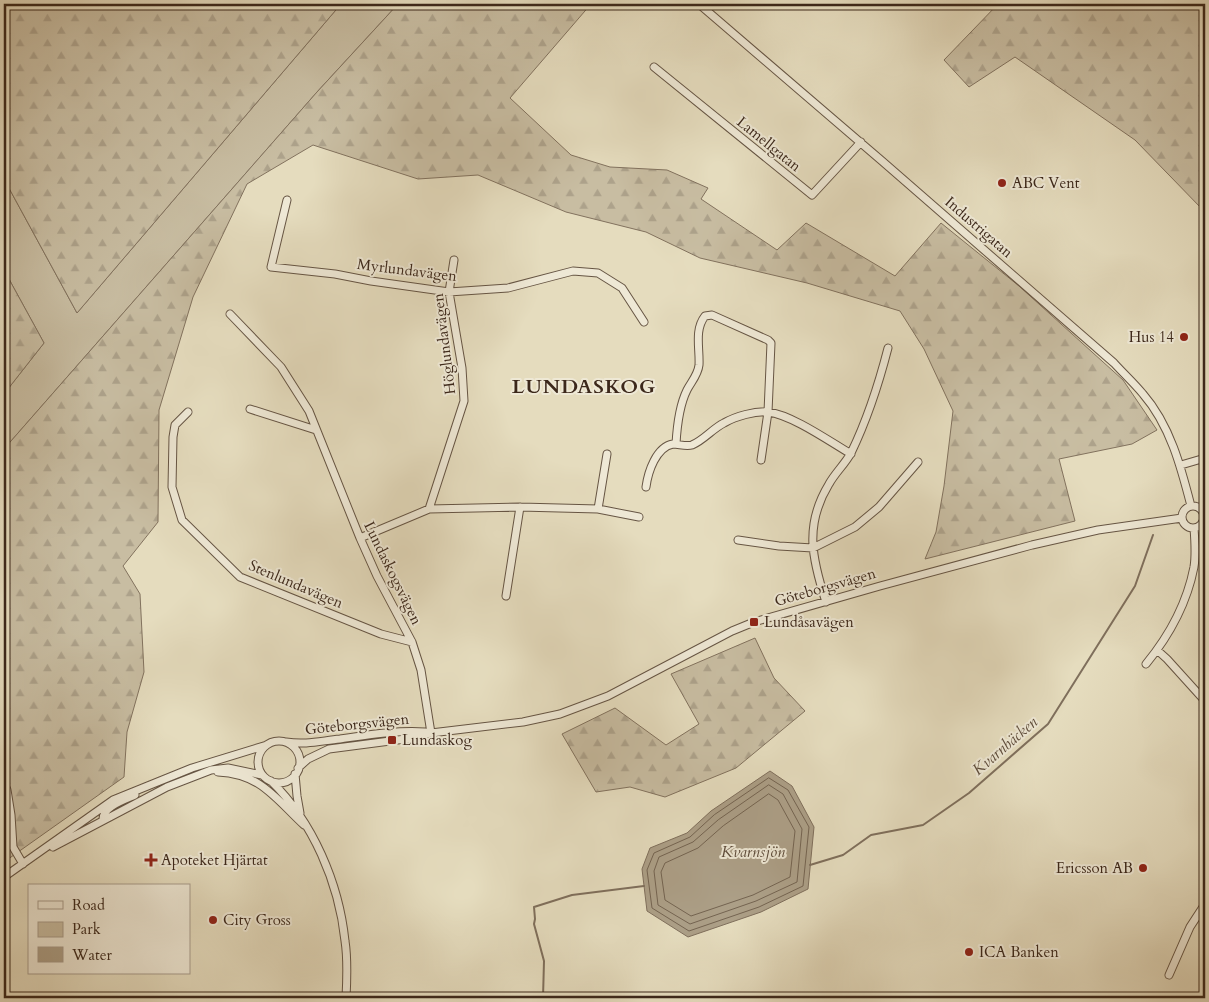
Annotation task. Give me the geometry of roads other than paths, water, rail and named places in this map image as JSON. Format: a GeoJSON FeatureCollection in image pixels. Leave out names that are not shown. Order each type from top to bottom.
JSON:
{"type":"FeatureCollection","features":[{"type":"Feature","properties":{"kind":"street","name":"Industrigatan"},"geometry":{"type":"LineString","coordinates":[[699,4],[861,142],[1114,363],[1144,395],[1159,417],[1181,465],[1192,506]]}},
{"type":"Feature","properties":{"kind":"street","name":"Lamellgatan"},"geometry":{"type":"LineString","coordinates":[[654,67],[812,196],[861,142]]}},
{"type":"Feature","properties":{"kind":"street","name":"Myrlundavägen"},"geometry":{"type":"LineString","coordinates":[[287,200],[271,268],[335,274],[450,292],[508,288],[574,272],[598,273],[622,288],[644,322]]}},
{"type":"Feature","properties":{"kind":"street","name":"Höglundavägen"},"geometry":{"type":"LineString","coordinates":[[429,509],[464,401],[462,368],[450,292],[454,260]]}},
{"type":"Feature","properties":{"kind":"street","name":"Lundaskogsvägen"},"geometry":{"type":"LineString","coordinates":[[230,314],[281,367],[309,411],[360,538],[377,576],[412,642],[421,670],[431,733]]}},
{"type":"Feature","properties":{"kind":"street"},"geometry":{"type":"LineString","coordinates":[[676,444],[680,410],[686,391],[699,367],[698,336],[700,325],[702,319],[708,314],[723,319],[771,343],[768,412],[761,460]]}},
{"type":"Feature","properties":{"kind":"street"},"geometry":{"type":"LineString","coordinates":[[826,602],[815,561],[812,528],[818,504],[830,482],[850,454],[864,420],[888,348]]}},
{"type":"Feature","properties":{"kind":"street"},"geometry":{"type":"LineString","coordinates":[[250,409],[316,430]]}},
{"type":"Feature","properties":{"kind":"street","name":"Stenlundavägen"},"geometry":{"type":"LineString","coordinates":[[188,412],[175,426],[173,437],[172,487],[182,520],[240,577],[381,634],[412,642]]}},
{"type":"Feature","properties":{"kind":"street"},"geometry":{"type":"LineString","coordinates":[[646,487],[648,474],[662,449],[668,445],[691,445],[723,423],[744,415],[768,412],[791,420],[850,454]]}},
{"type":"Feature","properties":{"kind":"street"},"geometry":{"type":"LineString","coordinates":[[598,509],[607,454]]}},
{"type":"Feature","properties":{"kind":"street"},"geometry":{"type":"LineString","coordinates":[[1181,465],[1205,458]]}},
{"type":"Feature","properties":{"kind":"street"},"geometry":{"type":"LineString","coordinates":[[738,540],[814,548],[855,527],[879,507],[918,462]]}},
{"type":"Feature","properties":{"kind":"street"},"geometry":{"type":"LineString","coordinates":[[1192,506],[1200,509],[1205,517],[1201,524],[1194,528],[1186,526],[1182,518],[1184,510],[1192,506]]}},
{"type":"Feature","properties":{"kind":"street"},"geometry":{"type":"LineString","coordinates":[[506,596],[520,507]]}},
{"type":"Feature","properties":{"kind":"street"},"geometry":{"type":"LineString","coordinates":[[360,538],[429,509],[520,507],[598,509],[639,517]]}},
{"type":"Feature","properties":{"kind":"street","name":"Göteborgsvägen"},"geometry":{"type":"LineString","coordinates":[[297,771],[315,755],[329,749],[413,738],[431,733],[523,722],[583,706],[626,687],[732,631],[762,620],[957,565],[1088,532],[1182,518]]}},
{"type":"Feature","properties":{"kind":"street"},"geometry":{"type":"LineString","coordinates":[[1146,664],[1171,628],[1189,588],[1194,566],[1194,528]]}},
{"type":"Feature","properties":{"kind":"street"},"geometry":{"type":"LineString","coordinates":[[1157,650],[1205,701]]}},
{"type":"Feature","properties":{"kind":"street","name":"Göteborgsvägen"},"geometry":{"type":"LineString","coordinates":[[286,742],[312,744],[338,739],[412,731],[431,733]]}},
{"type":"Feature","properties":{"kind":"street"},"geometry":{"type":"LineString","coordinates":[[4,877],[113,800],[192,768],[276,741],[286,742],[296,751],[299,759],[297,796],[301,816]]}},
{"type":"Feature","properties":{"kind":"street"},"geometry":{"type":"LineString","coordinates":[[262,775],[258,759],[260,753],[267,745]]}},
{"type":"Feature","properties":{"kind":"street"},"geometry":{"type":"LineString","coordinates":[[26,862],[167,787],[200,774],[216,769],[228,768],[262,775],[271,781],[301,816],[328,871],[340,908],[347,962],[346,998]]}},
{"type":"Feature","properties":{"kind":"street"},"geometry":{"type":"LineString","coordinates":[[271,781],[287,781],[297,771]]}},
{"type":"Feature","properties":{"kind":"street"},"geometry":{"type":"LineString","coordinates":[[200,774],[227,773],[251,779],[266,789],[308,830]]}},
{"type":"Feature","properties":{"kind":"street"},"geometry":{"type":"LineString","coordinates":[[4,783],[11,815],[12,847],[26,862]]}},
{"type":"Feature","properties":{"kind":"street"},"geometry":{"type":"LineString","coordinates":[[103,820],[106,810],[154,783]]}},
{"type":"Feature","properties":{"kind":"street"},"geometry":{"type":"LineString","coordinates":[[88,817],[97,817],[103,820]]}},
{"type":"Feature","properties":{"kind":"street"},"geometry":{"type":"LineString","coordinates":[[1169,975],[1190,927],[1205,904]]}},
{"type":"Feature","properties":{"kind":"water","name":"Kvarnsjön"},"geometry":{"type":"Polygon","coordinates":[[[770,771],[792,786],[814,827],[808,889],[761,912],[688,937],[647,911],[642,869],[650,848],[687,833],[711,811],[770,771]]]}},
{"type":"Feature","properties":{"kind":"waterway","name":"Kvarnbäcken"},"geometry":{"type":"LineString","coordinates":[[810,865],[843,855],[871,835],[923,825],[969,793],[1048,724],[1135,586],[1153,535]]}},
{"type":"Feature","properties":{"kind":"waterway","name":"Kvarnbäcken"},"geometry":{"type":"LineString","coordinates":[[543,998],[544,961],[534,924],[534,907],[572,895],[644,886]]}},
{"type":"Feature","properties":{"kind":"place","name":"ABC Vent"},"geometry":{"type":"Point","coordinates":[1002,183]}},
{"type":"Feature","properties":{"kind":"place","name":"Hus 14"},"geometry":{"type":"Point","coordinates":[1184,337]}},
{"type":"Feature","properties":{"kind":"place","name":"Lundåsavägen"},"geometry":{"type":"Point","coordinates":[754,622]}},
{"type":"Feature","properties":{"kind":"place","name":"Lundaskog"},"geometry":{"type":"Point","coordinates":[392,740]}},
{"type":"Feature","properties":{"kind":"place","name":"Apoteket Hjärtat"},"geometry":{"type":"Point","coordinates":[151,860]}},
{"type":"Feature","properties":{"kind":"place","name":"Ericsson AB"},"geometry":{"type":"Point","coordinates":[1143,868]}},
{"type":"Feature","properties":{"kind":"place","name":"City Gross"},"geometry":{"type":"Point","coordinates":[213,920]}},
{"type":"Feature","properties":{"kind":"place","name":"ICA Banken"},"geometry":{"type":"Point","coordinates":[969,952]}},
{"type":"Feature","properties":{"kind":"district","name":"LUNDASKOG"},"geometry":{"type":"Point","coordinates":[584,386]}}]}
